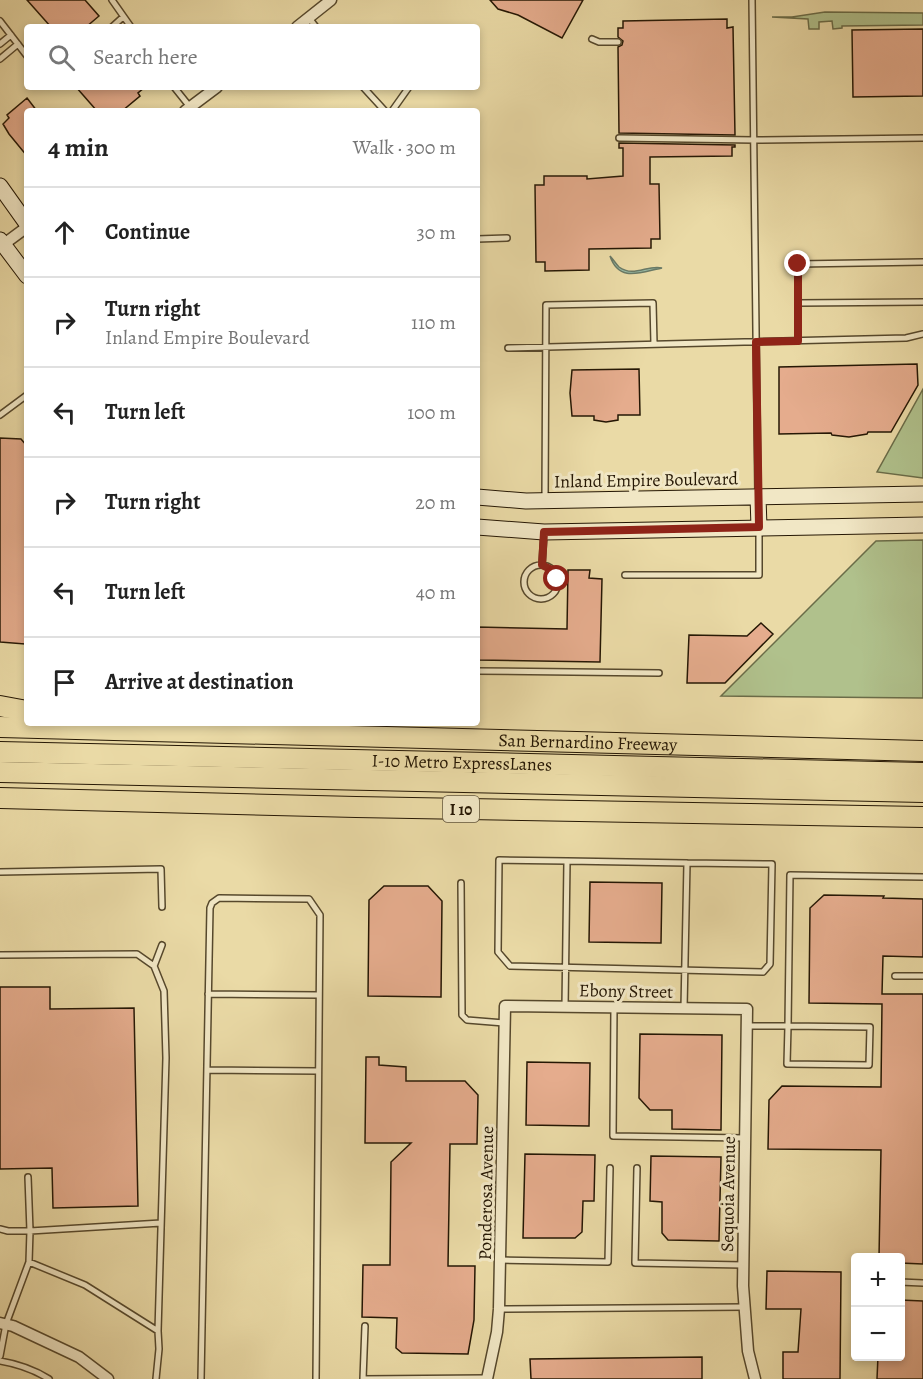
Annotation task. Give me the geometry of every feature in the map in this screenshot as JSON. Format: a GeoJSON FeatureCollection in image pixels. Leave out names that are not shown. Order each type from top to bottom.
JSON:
{"type":"FeatureCollection","features":[{"type":"Feature","properties":{"kind":"highway"},"geometry":{"type":"LineString","coordinates":[[0,706],[24,710]]}},
{"type":"Feature","properties":{"kind":"highway"},"geometry":{"type":"LineString","coordinates":[[110,726],[125,729]]}},
{"type":"Feature","properties":{"kind":"highway","name":"San Bernardino Freeway"},"geometry":{"type":"LineString","coordinates":[[0,727],[923,751]]}},
{"type":"Feature","properties":{"kind":"highway"},"geometry":{"type":"LineString","coordinates":[[0,735],[148,755]]}},
{"type":"Feature","properties":{"kind":"highway","name":"I-10 Metro ExpressLanes"},"geometry":{"type":"LineString","coordinates":[[0,752],[923,773]]}},
{"type":"Feature","properties":{"kind":"highway","name":"I-10 Metro ExpressLanes"},"geometry":{"type":"LineString","coordinates":[[0,772],[923,792]]}},
{"type":"Feature","properties":{"kind":"highway","name":"I 10"},"geometry":{"type":"LineString","coordinates":[[0,798],[923,817]]}},
{"type":"Feature","properties":{"kind":"highway"},"geometry":{"type":"LineString","coordinates":[[0,813],[96,800]]}},
{"type":"Feature","properties":{"kind":"main road"},"geometry":{"type":"LineString","coordinates":[[0,186],[24,222]]}},
{"type":"Feature","properties":{"kind":"main road"},"geometry":{"type":"LineString","coordinates":[[1,244],[24,272]]}},
{"type":"Feature","properties":{"kind":"main road","name":"Inland Empire Boulevard"},"geometry":{"type":"LineString","coordinates":[[480,497],[545,501],[923,494]]}},
{"type":"Feature","properties":{"kind":"main road"},"geometry":{"type":"LineString","coordinates":[[758,497],[759,527]]}},
{"type":"Feature","properties":{"kind":"main road"},"geometry":{"type":"LineString","coordinates":[[480,527],[544,532],[923,525]]}},
{"type":"Feature","properties":{"kind":"street"},"geometry":{"type":"LineString","coordinates":[[313,22],[331,0]]}},
{"type":"Feature","properties":{"kind":"street"},"geometry":{"type":"LineString","coordinates":[[188,108],[213,90]]}},
{"type":"Feature","properties":{"kind":"street"},"geometry":{"type":"LineString","coordinates":[[1,244],[24,228]]}},
{"type":"Feature","properties":{"kind":"street","name":"Ponderosa Avenue"},"geometry":{"type":"LineString","coordinates":[[487,1378],[496,1342],[500,1309],[505,1006]]}},
{"type":"Feature","properties":{"kind":"street","name":"Ebony Street"},"geometry":{"type":"LineString","coordinates":[[505,1006],[747,1009]]}},
{"type":"Feature","properties":{"kind":"street","name":"Sequoia Avenue"},"geometry":{"type":"LineString","coordinates":[[747,1009],[743,1265],[748,1351],[755,1379]]}},
{"type":"Feature","properties":{"kind":"street"},"geometry":{"type":"LineString","coordinates":[[3,1324],[80,1357],[108,1379]]}},
{"type":"Feature","properties":{"kind":"lane"},"geometry":{"type":"LineString","coordinates":[[112,0],[129,24]]}},
{"type":"Feature","properties":{"kind":"lane"},"geometry":{"type":"LineString","coordinates":[[752,0],[758,497]]}},
{"type":"Feature","properties":{"kind":"lane"},"geometry":{"type":"LineString","coordinates":[[115,24],[123,17]]}},
{"type":"Feature","properties":{"kind":"lane"},"geometry":{"type":"LineString","coordinates":[[0,21],[24,52]]}},
{"type":"Feature","properties":{"kind":"lane"},"geometry":{"type":"LineString","coordinates":[[0,44],[11,35]]}},
{"type":"Feature","properties":{"kind":"lane"},"geometry":{"type":"LineString","coordinates":[[592,39],[599,42],[618,42]]}},
{"type":"Feature","properties":{"kind":"lane"},"geometry":{"type":"LineString","coordinates":[[0,59],[18,44]]}},
{"type":"Feature","properties":{"kind":"lane"},"geometry":{"type":"LineString","coordinates":[[176,90],[186,108]]}},
{"type":"Feature","properties":{"kind":"lane"},"geometry":{"type":"LineString","coordinates":[[366,90],[382,108]]}},
{"type":"Feature","properties":{"kind":"lane"},"geometry":{"type":"LineString","coordinates":[[394,108],[407,90]]}},
{"type":"Feature","properties":{"kind":"lane"},"geometry":{"type":"LineString","coordinates":[[619,138],[754,140],[923,138]]}},
{"type":"Feature","properties":{"kind":"lane"},"geometry":{"type":"LineString","coordinates":[[480,239],[507,238]]}},
{"type":"Feature","properties":{"kind":"lane"},"geometry":{"type":"LineString","coordinates":[[798,341],[798,264],[923,262]]}},
{"type":"Feature","properties":{"kind":"lane"},"geometry":{"type":"LineString","coordinates":[[798,303],[923,302]]}},
{"type":"Feature","properties":{"kind":"lane"},"geometry":{"type":"LineString","coordinates":[[545,501],[546,305],[654,303],[654,344]]}},
{"type":"Feature","properties":{"kind":"lane"},"geometry":{"type":"LineString","coordinates":[[508,348],[906,339],[923,334]]}},
{"type":"Feature","properties":{"kind":"lane"},"geometry":{"type":"LineString","coordinates":[[0,415],[24,397]]}},
{"type":"Feature","properties":{"kind":"lane"},"geometry":{"type":"LineString","coordinates":[[625,575],[759,575],[759,527]]}},
{"type":"Feature","properties":{"kind":"lane"},"geometry":{"type":"LineString","coordinates":[[542,565],[544,532]]}},
{"type":"Feature","properties":{"kind":"lane"},"geometry":{"type":"LineString","coordinates":[[542,565],[555,574],[558,584],[553,594],[544,599],[538,599],[526,590],[524,580],[532,567],[542,565]]}},
{"type":"Feature","properties":{"kind":"lane"},"geometry":{"type":"LineString","coordinates":[[480,671],[659,673]]}},
{"type":"Feature","properties":{"kind":"lane"},"geometry":{"type":"LineString","coordinates":[[499,860],[567,861],[772,864],[770,964],[763,972],[510,966],[498,952],[499,860]]}},
{"type":"Feature","properties":{"kind":"lane"},"geometry":{"type":"LineString","coordinates":[[565,1007],[567,861]]}},
{"type":"Feature","properties":{"kind":"lane"},"geometry":{"type":"LineString","coordinates":[[684,1008],[687,863]]}},
{"type":"Feature","properties":{"kind":"lane"},"geometry":{"type":"LineString","coordinates":[[0,872],[161,869],[162,907]]}},
{"type":"Feature","properties":{"kind":"lane"},"geometry":{"type":"LineString","coordinates":[[747,1026],[788,1026],[870,1027],[869,1065],[788,1064],[788,1026],[790,875],[923,877]]}},
{"type":"Feature","properties":{"kind":"lane"},"geometry":{"type":"LineString","coordinates":[[461,883],[462,1015],[467,1020],[504,1023]]}},
{"type":"Feature","properties":{"kind":"lane"},"geometry":{"type":"LineString","coordinates":[[201,1379],[210,909],[212,903],[219,898],[309,899],[320,915],[316,1379]]}},
{"type":"Feature","properties":{"kind":"lane"},"geometry":{"type":"LineString","coordinates":[[154,966],[162,945]]}},
{"type":"Feature","properties":{"kind":"lane"},"geometry":{"type":"LineString","coordinates":[[0,955],[137,954],[154,966],[164,991],[166,1058],[159,1349],[156,1379]]}},
{"type":"Feature","properties":{"kind":"lane"},"geometry":{"type":"LineString","coordinates":[[895,976],[923,976]]}},
{"type":"Feature","properties":{"kind":"lane"},"geometry":{"type":"LineString","coordinates":[[208,994],[319,995]]}},
{"type":"Feature","properties":{"kind":"lane"},"geometry":{"type":"LineString","coordinates":[[614,1007],[613,1136],[745,1138]]}},
{"type":"Feature","properties":{"kind":"lane"},"geometry":{"type":"LineString","coordinates":[[207,1070],[318,1071]]}},
{"type":"Feature","properties":{"kind":"lane"},"geometry":{"type":"LineString","coordinates":[[501,1260],[608,1262],[610,1168]]}},
{"type":"Feature","properties":{"kind":"lane"},"geometry":{"type":"LineString","coordinates":[[637,1168],[635,1263],[743,1265]]}},
{"type":"Feature","properties":{"kind":"lane"},"geometry":{"type":"LineString","coordinates":[[0,1356],[3,1324],[29,1262],[28,1177]]}},
{"type":"Feature","properties":{"kind":"lane"},"geometry":{"type":"LineString","coordinates":[[0,1229],[30,1231],[161,1223]]}},
{"type":"Feature","properties":{"kind":"lane"},"geometry":{"type":"LineString","coordinates":[[29,1262],[85,1285],[158,1330]]}},
{"type":"Feature","properties":{"kind":"lane"},"geometry":{"type":"LineString","coordinates":[[905,1282],[923,1283]]}},
{"type":"Feature","properties":{"kind":"lane"},"geometry":{"type":"LineString","coordinates":[[500,1309],[744,1307]]}},
{"type":"Feature","properties":{"kind":"lane"},"geometry":{"type":"LineString","coordinates":[[364,1326],[363,1379],[487,1378]]}},
{"type":"Feature","properties":{"kind":"lane"},"geometry":{"type":"LineString","coordinates":[[0,1361],[35,1370],[49,1379]]}},
{"type":"Feature","properties":{"kind":"shaded area"},"geometry":{"type":"Polygon","coordinates":[[[825,12],[923,13],[923,25],[842,26],[842,28],[833,29],[832,21],[819,22],[819,29],[809,29],[808,19],[772,17],[792,17],[825,12]]]}},
{"type":"Feature","properties":{"kind":"shaded area"},"geometry":{"type":"Polygon","coordinates":[[[610,256],[619,267],[625,270],[662,268],[639,273],[625,273],[619,270],[610,256]]]}},
{"type":"Feature","properties":{"kind":"shaded area"},"geometry":{"type":"Polygon","coordinates":[[[923,389],[923,478],[877,472],[923,389]]]}},
{"type":"Feature","properties":{"kind":"shaded area"},"geometry":{"type":"Polygon","coordinates":[[[923,540],[923,698],[721,696],[876,541],[923,540]]]}},
{"type":"Feature","properties":{"kind":"building"},"geometry":{"type":"Polygon","coordinates":[[[27,0],[85,0],[99,16],[90,24],[48,24],[27,0]]]}},
{"type":"Feature","properties":{"kind":"building"},"geometry":{"type":"Polygon","coordinates":[[[490,0],[583,0],[562,38],[518,15],[498,9],[490,0]]]}},
{"type":"Feature","properties":{"kind":"building"},"geometry":{"type":"Polygon","coordinates":[[[727,19],[727,28],[733,27],[735,135],[619,133],[618,47],[623,41],[618,37],[618,28],[623,28],[623,21],[727,19]]]}},
{"type":"Feature","properties":{"kind":"building"},"geometry":{"type":"Polygon","coordinates":[[[923,29],[923,96],[853,97],[852,30],[923,29]]]}},
{"type":"Feature","properties":{"kind":"building"},"geometry":{"type":"Polygon","coordinates":[[[79,90],[142,90],[138,93],[140,96],[126,108],[94,108],[79,90]]]}},
{"type":"Feature","properties":{"kind":"building"},"geometry":{"type":"Polygon","coordinates":[[[27,98],[35,108],[24,108],[24,152],[3,124],[9,118],[7,115],[27,98]]]}},
{"type":"Feature","properties":{"kind":"building"},"geometry":{"type":"Polygon","coordinates":[[[619,143],[735,145],[735,147],[732,147],[732,156],[650,157],[650,184],[659,184],[660,239],[651,239],[651,248],[589,249],[589,270],[545,271],[545,262],[536,262],[535,185],[544,185],[544,176],[587,176],[587,179],[623,176],[623,148],[619,148],[619,143]]]}},
{"type":"Feature","properties":{"kind":"building"},"geometry":{"type":"Polygon","coordinates":[[[917,364],[918,385],[891,432],[868,432],[849,437],[831,433],[779,434],[779,367],[917,364]]]}},
{"type":"Feature","properties":{"kind":"building"},"geometry":{"type":"Polygon","coordinates":[[[639,369],[640,415],[618,415],[618,420],[606,422],[594,420],[594,416],[572,416],[570,393],[572,370],[639,369]]]}},
{"type":"Feature","properties":{"kind":"building"},"geometry":{"type":"Polygon","coordinates":[[[0,438],[21,439],[24,442],[24,644],[0,642],[0,438]]]}},
{"type":"Feature","properties":{"kind":"building"},"geometry":{"type":"Polygon","coordinates":[[[568,570],[590,570],[589,578],[602,579],[600,662],[480,660],[480,627],[567,629],[568,570]]]}},
{"type":"Feature","properties":{"kind":"building"},"geometry":{"type":"Polygon","coordinates":[[[761,623],[773,634],[725,683],[687,683],[689,635],[747,636],[761,623]]]}},
{"type":"Feature","properties":{"kind":"building"},"geometry":{"type":"Polygon","coordinates":[[[590,882],[662,883],[661,943],[589,942],[590,882]]]}},
{"type":"Feature","properties":{"kind":"building"},"geometry":{"type":"Polygon","coordinates":[[[384,886],[428,886],[442,901],[441,997],[368,996],[369,900],[384,886]]]}},
{"type":"Feature","properties":{"kind":"building"},"geometry":{"type":"Polygon","coordinates":[[[824,895],[923,899],[923,957],[883,956],[882,994],[923,994],[923,1264],[905,1263],[905,1253],[879,1253],[881,1150],[768,1149],[769,1100],[782,1086],[881,1087],[882,1004],[809,1003],[810,908],[824,895]]]}},
{"type":"Feature","properties":{"kind":"building"},"geometry":{"type":"Polygon","coordinates":[[[0,987],[50,987],[50,1009],[134,1008],[138,1206],[53,1208],[52,1168],[0,1169],[0,987]]]}},
{"type":"Feature","properties":{"kind":"building"},"geometry":{"type":"Polygon","coordinates":[[[640,1034],[722,1035],[721,1130],[672,1129],[672,1110],[650,1110],[639,1098],[640,1034]]]}},
{"type":"Feature","properties":{"kind":"building"},"geometry":{"type":"Polygon","coordinates":[[[366,1057],[379,1057],[379,1065],[406,1067],[406,1081],[465,1081],[478,1095],[477,1144],[450,1144],[448,1266],[475,1266],[474,1320],[468,1354],[402,1353],[396,1348],[397,1318],[362,1317],[363,1265],[390,1265],[391,1162],[411,1143],[365,1143],[366,1057]]]}},
{"type":"Feature","properties":{"kind":"building"},"geometry":{"type":"Polygon","coordinates":[[[527,1062],[590,1063],[589,1126],[526,1125],[527,1062]]]}},
{"type":"Feature","properties":{"kind":"building"},"geometry":{"type":"Polygon","coordinates":[[[525,1154],[595,1155],[594,1201],[583,1201],[582,1232],[575,1238],[523,1238],[525,1154]]]}},
{"type":"Feature","properties":{"kind":"building"},"geometry":{"type":"Polygon","coordinates":[[[651,1156],[721,1157],[719,1241],[668,1240],[662,1233],[662,1202],[650,1201],[651,1156]]]}},
{"type":"Feature","properties":{"kind":"building"},"geometry":{"type":"Polygon","coordinates":[[[767,1271],[841,1272],[840,1379],[783,1379],[783,1352],[798,1352],[801,1309],[766,1309],[767,1271]]]}},
{"type":"Feature","properties":{"kind":"building"},"geometry":{"type":"Polygon","coordinates":[[[905,1300],[923,1301],[923,1379],[877,1379],[878,1361],[905,1361],[905,1300]]]}},
{"type":"Feature","properties":{"kind":"building"},"geometry":{"type":"Polygon","coordinates":[[[702,1357],[702,1379],[531,1379],[530,1359],[702,1357]]]}},
{"type":"Feature","properties":{"kind":"route"},"geometry":{"type":"LineString","coordinates":[[557,579],[552,570],[542,565],[544,532],[759,527],[756,342],[798,341],[798,264]]}}]}
